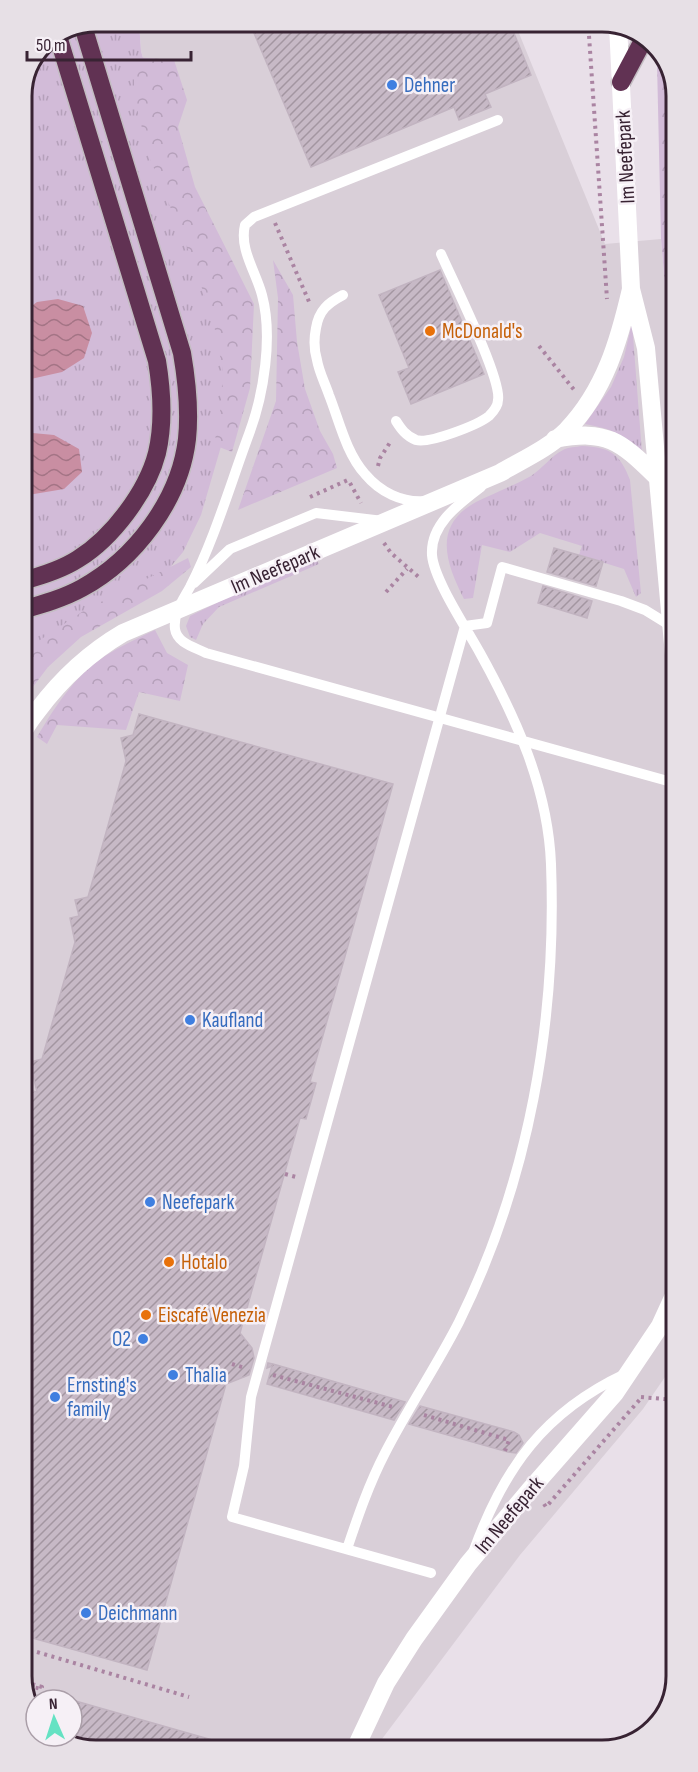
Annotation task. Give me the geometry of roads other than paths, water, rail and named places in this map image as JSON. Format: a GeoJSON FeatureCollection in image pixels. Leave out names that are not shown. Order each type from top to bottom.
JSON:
{"type":"FeatureCollection","features":[{"type":"Feature","properties":{"kind":"highway"},"geometry":{"type":"LineString","coordinates":[[32,607],[82,588],[108,571],[131,550],[151,526],[167,499],[180,469],[187,441],[188,384],[182,353],[85,33]]}},
{"type":"Feature","properties":{"kind":"highway"},"geometry":{"type":"LineString","coordinates":[[32,579],[79,559],[102,540],[125,514],[145,484],[157,453],[161,421],[162,391],[157,361],[60,42]]}},
{"type":"Feature","properties":{"kind":"highway"},"geometry":{"type":"LineString","coordinates":[[621,82],[641,44]]}},
{"type":"Feature","properties":{"kind":"street","name":"Im Neefepark"},"geometry":{"type":"LineString","coordinates":[[618,34],[631,289],[646,348],[666,576]]}},
{"type":"Feature","properties":{"kind":"street","name":"Im Neefepark"},"geometry":{"type":"LineString","coordinates":[[32,721],[48,697],[70,672],[96,649],[123,633],[500,473],[555,439],[566,430],[601,381],[615,353],[631,289]]}},
{"type":"Feature","properties":{"kind":"street","name":"Im Neefepark"},"geometry":{"type":"LineString","coordinates":[[555,439],[590,435],[614,441],[656,476]]}},
{"type":"Feature","properties":{"kind":"street","name":"Im Neefepark"},"geometry":{"type":"LineString","coordinates":[[359,1740],[386,1683],[414,1639],[468,1564],[528,1491],[615,1393],[660,1326],[666,1313]]}},
{"type":"Feature","properties":{"kind":"lane"},"geometry":{"type":"LineString","coordinates":[[498,120],[254,217],[245,225],[243,242],[262,296],[267,330],[264,372],[257,412],[203,560],[177,611],[175,626],[177,636],[187,644],[206,653],[666,781]]}},
{"type":"Feature","properties":{"kind":"lane"},"geometry":{"type":"LineString","coordinates":[[396,421],[407,435],[417,440],[427,441],[443,437],[488,417],[498,400],[497,387],[490,365],[441,254]]}},
{"type":"Feature","properties":{"kind":"lane"},"geometry":{"type":"LineString","coordinates":[[343,295],[328,303],[321,313],[316,327],[315,342],[316,360],[349,447],[363,473],[382,490],[400,499],[417,502],[437,500]]}},
{"type":"Feature","properties":{"kind":"lane"},"geometry":{"type":"LineString","coordinates":[[348,1549],[364,1499],[386,1452],[458,1323],[480,1276],[513,1185],[529,1125],[546,1021],[551,968],[552,914],[550,859],[543,802],[524,742],[494,678],[442,584],[432,554],[435,537],[443,522],[456,507],[500,473]]}},
{"type":"Feature","properties":{"kind":"lane"},"geometry":{"type":"LineString","coordinates":[[190,587],[230,549],[316,513],[387,521]]}},
{"type":"Feature","properties":{"kind":"lane"},"geometry":{"type":"LineString","coordinates":[[465,626],[487,623],[502,567],[621,601],[645,610],[666,623]]}},
{"type":"Feature","properties":{"kind":"lane"},"geometry":{"type":"LineString","coordinates":[[431,1573],[232,1517],[244,1466],[251,1398],[258,1371],[465,626]]}},
{"type":"Feature","properties":{"kind":"lane"},"geometry":{"type":"LineString","coordinates":[[468,1564],[484,1521],[509,1473],[522,1455],[567,1407],[596,1388],[629,1371]]}},
{"type":"Feature","properties":{"kind":"water"},"geometry":{"type":"Polygon","coordinates":[[[58,299],[83,306],[92,333],[84,358],[62,372],[32,379],[32,306],[37,302],[58,299]]]}},
{"type":"Feature","properties":{"kind":"water"},"geometry":{"type":"Polygon","coordinates":[[[32,433],[54,435],[79,449],[82,472],[64,489],[32,494],[32,433]]]}},
{"type":"Feature","properties":{"kind":"place","name":"Dehner"},"geometry":{"type":"Point","coordinates":[392,85]}},
{"type":"Feature","properties":{"kind":"place","name":"McDonald's"},"geometry":{"type":"Point","coordinates":[430,331]}},
{"type":"Feature","properties":{"kind":"place","name":"Kaufland"},"geometry":{"type":"Point","coordinates":[190,1020]}},
{"type":"Feature","properties":{"kind":"place","name":"Neefepark"},"geometry":{"type":"Point","coordinates":[150,1202]}},
{"type":"Feature","properties":{"kind":"place","name":"Hotalo"},"geometry":{"type":"Point","coordinates":[169,1262]}},
{"type":"Feature","properties":{"kind":"place","name":"Eiscafé Venezia"},"geometry":{"type":"Point","coordinates":[146,1315]}},
{"type":"Feature","properties":{"kind":"place","name":"O2"},"geometry":{"type":"Point","coordinates":[143,1339]}},
{"type":"Feature","properties":{"kind":"place","name":"Thalia"},"geometry":{"type":"Point","coordinates":[173,1375]}},
{"type":"Feature","properties":{"kind":"place","name":"Ernsting's family"},"geometry":{"type":"Point","coordinates":[55,1397]}},
{"type":"Feature","properties":{"kind":"place","name":"Deichmann"},"geometry":{"type":"Point","coordinates":[86,1613]}}]}
